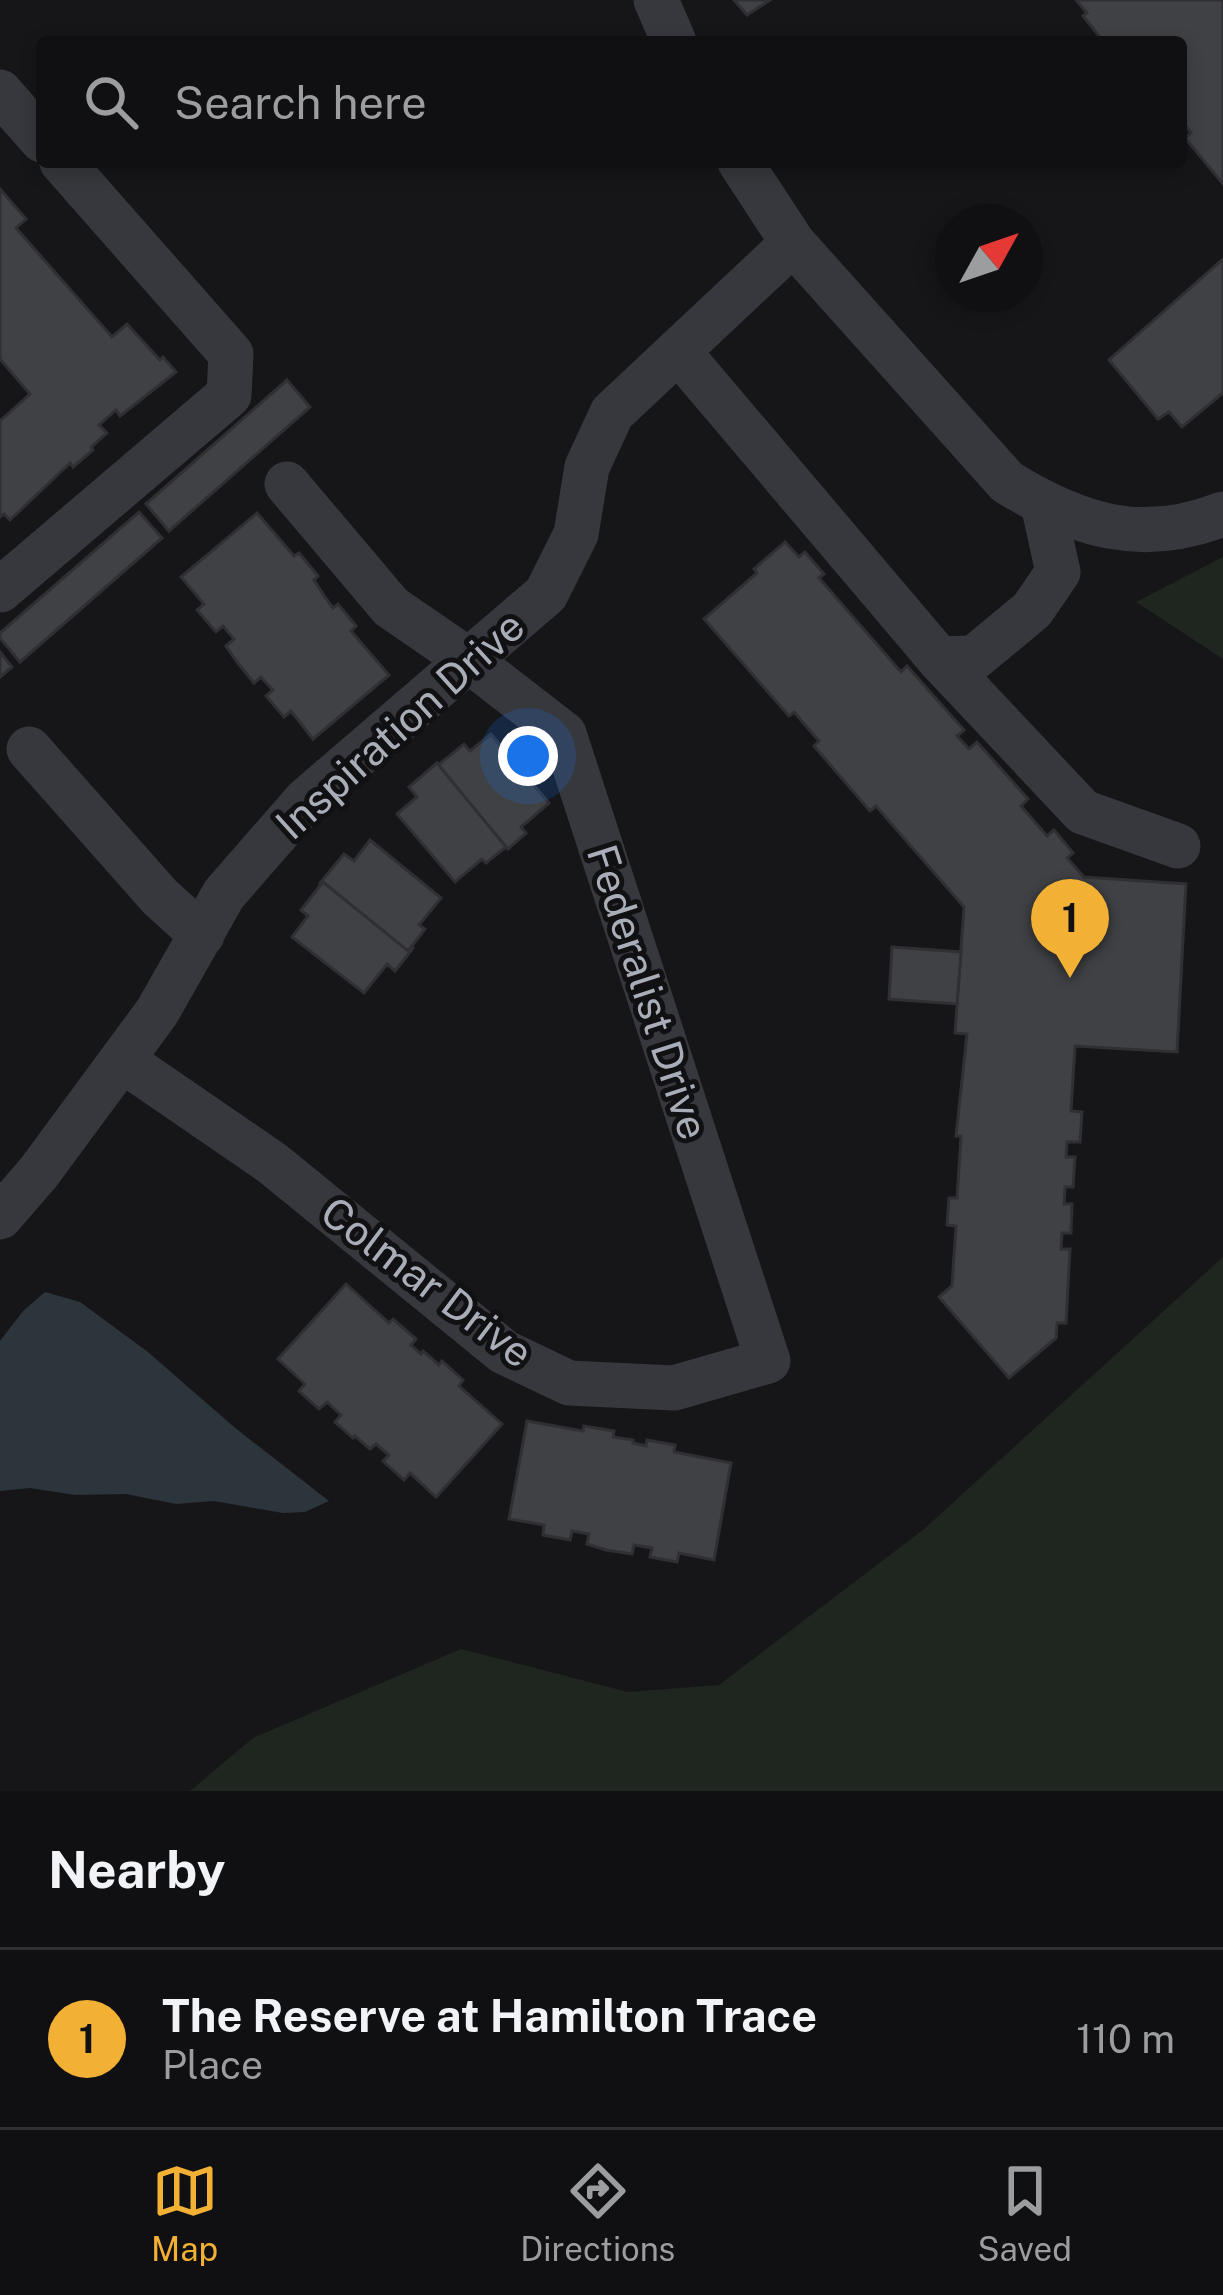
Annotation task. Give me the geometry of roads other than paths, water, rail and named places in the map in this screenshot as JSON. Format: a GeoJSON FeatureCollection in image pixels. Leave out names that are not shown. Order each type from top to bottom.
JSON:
{"type":"FeatureCollection","features":[{"type":"Feature","properties":{"kind":"street"},"geometry":{"type":"LineString","coordinates":[[656,0],[671,36]]}},
{"type":"Feature","properties":{"kind":"street"},"geometry":{"type":"LineString","coordinates":[[0,92],[36,133]]}},
{"type":"Feature","properties":{"kind":"street"},"geometry":{"type":"LineString","coordinates":[[0,590],[229,395],[231,355],[67,168]]}},
{"type":"Feature","properties":{"kind":"street"},"geometry":{"type":"LineString","coordinates":[[744,168],[793,243],[1007,482],[1042,504],[1094,524],[1152,532],[1193,526],[1223,514]]}},
{"type":"Feature","properties":{"kind":"street","name":"Inspiration Drive"},"geometry":{"type":"LineString","coordinates":[[0,1217],[39,1172],[157,1012],[224,895],[306,800],[546,594],[575,534],[587,467],[613,413],[793,243]]}},
{"type":"Feature","properties":{"kind":"street"},"geometry":{"type":"LineString","coordinates":[[678,351],[938,659],[1083,812],[1178,846]]}},
{"type":"Feature","properties":{"kind":"street","name":"Federalist Drive"},"geometry":{"type":"LineString","coordinates":[[287,484],[391,607],[564,734],[768,1361]]}},
{"type":"Feature","properties":{"kind":"street"},"geometry":{"type":"LineString","coordinates":[[938,659],[974,658],[1032,610],[1058,572],[1042,504]]}},
{"type":"Feature","properties":{"kind":"street"},"geometry":{"type":"LineString","coordinates":[[29,749],[160,897],[202,935]]}},
{"type":"Feature","properties":{"kind":"street","name":"Colmar Drive"},"geometry":{"type":"LineString","coordinates":[[122,1060],[272,1162],[504,1352],[569,1383],[674,1388],[768,1361]]}},
{"type":"Feature","properties":{"kind":"place","name":"The Reserve at Hamilton Trace"},"geometry":{"type":"Point","coordinates":[1070,978]}}]}
